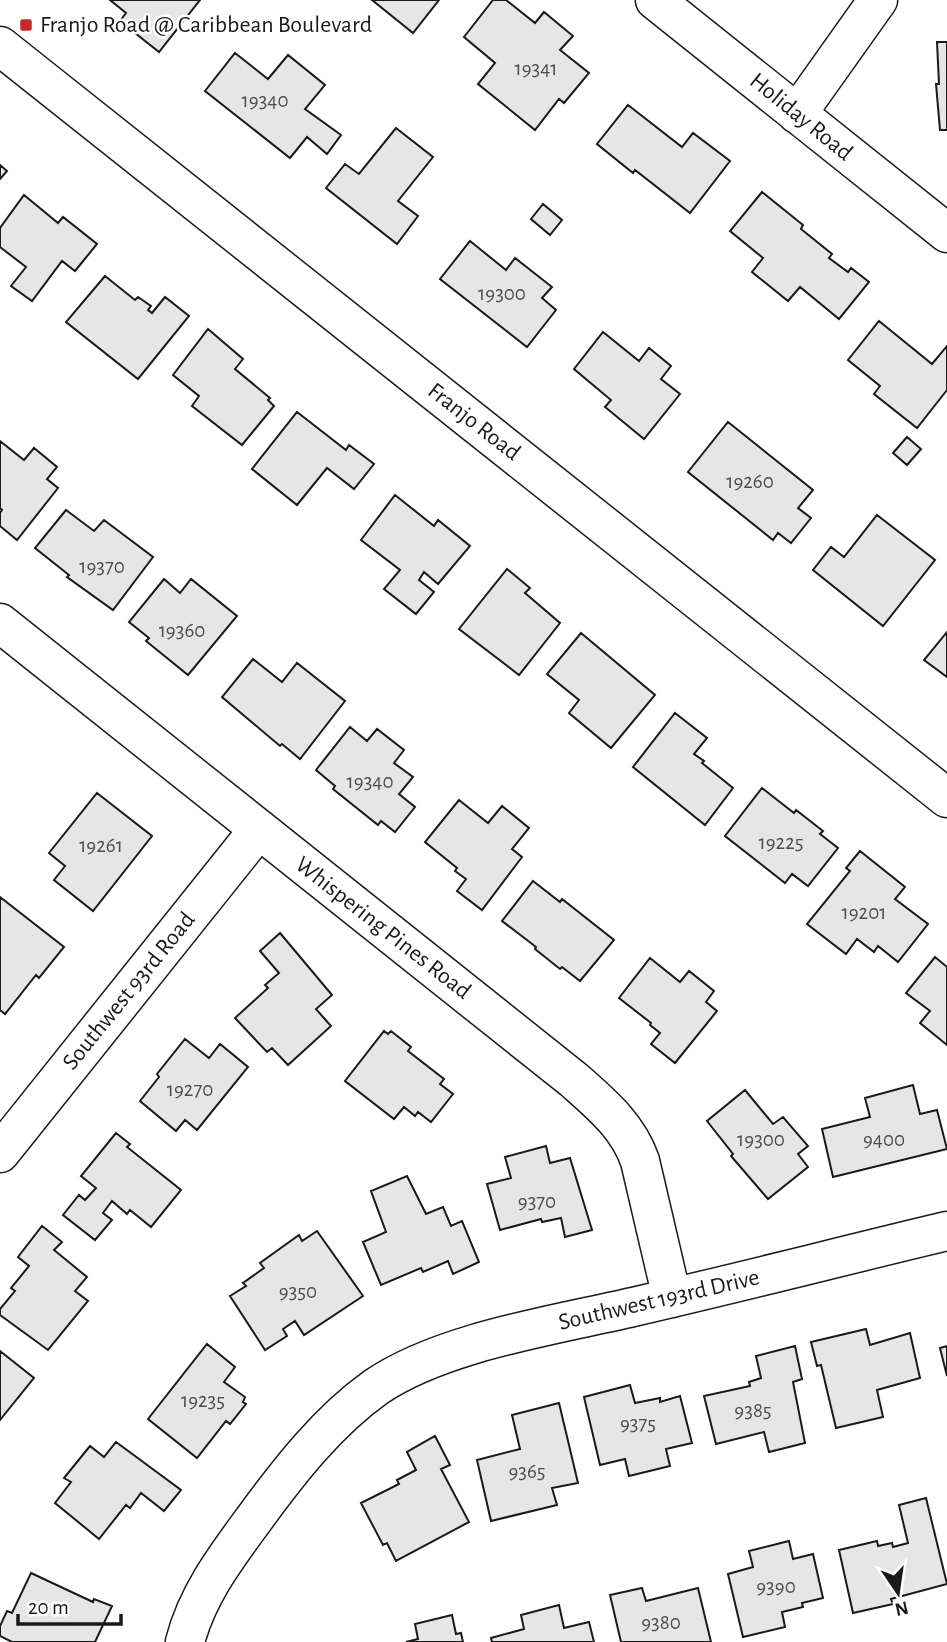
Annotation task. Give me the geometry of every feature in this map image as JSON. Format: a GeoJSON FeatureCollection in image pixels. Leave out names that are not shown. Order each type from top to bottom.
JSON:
{"type":"FeatureCollection","features":[{"type":"Feature","properties":{"kind":"street","name":"Holiday Road"},"geometry":{"type":"LineString","coordinates":[[655,0],[947,233]]}},
{"type":"Feature","properties":{"kind":"street"},"geometry":{"type":"LineString","coordinates":[[797,114],[878,0]]}},
{"type":"Feature","properties":{"kind":"street","name":"Franjo Road"},"geometry":{"type":"LineString","coordinates":[[0,46],[947,798]]}},
{"type":"Feature","properties":{"kind":"street","name":"Whispering Pines Road"},"geometry":{"type":"LineString","coordinates":[[0,623],[574,1080],[620,1123],[634,1143],[640,1161],[672,1298]]}},
{"type":"Feature","properties":{"kind":"street","name":"Southwest 93rd Road"},"geometry":{"type":"LineString","coordinates":[[0,1153],[258,830]]}},
{"type":"Feature","properties":{"kind":"street","name":"Southwest 193rd Drive"},"geometry":{"type":"LineString","coordinates":[[185,1642],[190,1623],[209,1582],[261,1509],[330,1427],[378,1386],[440,1355],[521,1333],[947,1231]]}},
{"type":"Feature","properties":{"kind":"building"},"geometry":{"type":"Polygon","coordinates":[[[110,0],[200,0],[159,52],[120,21],[126,13],[110,0]]]}},
{"type":"Feature","properties":{"kind":"building"},"geometry":{"type":"Polygon","coordinates":[[[372,0],[439,0],[413,33],[372,0]]]}},
{"type":"Feature","properties":{"kind":"building"},"geometry":{"type":"Polygon","coordinates":[[[493,0],[506,0],[535,23],[544,12],[573,36],[560,50],[589,73],[564,103],[559,99],[535,130],[478,84],[495,63],[464,37],[493,0]]]}},
{"type":"Feature","properties":{"kind":"building"},"geometry":{"type":"Polygon","coordinates":[[[937,42],[947,42],[947,130],[940,130],[936,84],[939,84],[937,42]]]}},
{"type":"Feature","properties":{"kind":"building"},"geometry":{"type":"Polygon","coordinates":[[[235,53],[268,79],[288,55],[325,85],[305,109],[341,135],[327,154],[307,137],[290,158],[205,91],[235,53]]]}},
{"type":"Feature","properties":{"kind":"building"},"geometry":{"type":"Polygon","coordinates":[[[628,105],[682,147],[693,133],[730,161],[690,213],[597,144],[628,105]]]}},
{"type":"Feature","properties":{"kind":"building"},"geometry":{"type":"Polygon","coordinates":[[[396,128],[433,157],[398,201],[418,216],[397,244],[326,188],[345,164],[359,174],[396,128]]]}},
{"type":"Feature","properties":{"kind":"building"},"geometry":{"type":"Polygon","coordinates":[[[0,165],[7,171],[0,179],[0,165]]]}},
{"type":"Feature","properties":{"kind":"building"},"geometry":{"type":"Polygon","coordinates":[[[762,192],[803,225],[801,229],[832,254],[829,258],[848,272],[851,268],[869,282],[839,319],[800,287],[788,301],[752,272],[763,258],[730,231],[762,192]]]}},
{"type":"Feature","properties":{"kind":"building"},"geometry":{"type":"Polygon","coordinates":[[[24,195],[58,223],[63,217],[97,244],[75,271],[62,261],[32,301],[11,286],[26,267],[0,247],[0,228],[24,195]]]}},
{"type":"Feature","properties":{"kind":"building"},"geometry":{"type":"Polygon","coordinates":[[[543,204],[562,220],[550,235],[531,219],[543,204]]]}},
{"type":"Feature","properties":{"kind":"building"},"geometry":{"type":"Polygon","coordinates":[[[470,241],[506,270],[515,258],[552,287],[542,298],[556,310],[527,347],[440,279],[470,241]]]}},
{"type":"Feature","properties":{"kind":"building"},"geometry":{"type":"Polygon","coordinates":[[[105,276],[135,300],[138,297],[151,306],[148,310],[152,313],[165,297],[189,316],[138,379],[66,322],[105,276]]]}},
{"type":"Feature","properties":{"kind":"building"},"geometry":{"type":"Polygon","coordinates":[[[879,321],[932,364],[947,346],[947,390],[917,428],[874,394],[880,386],[848,360],[879,321]]]}},
{"type":"Feature","properties":{"kind":"building"},"geometry":{"type":"Polygon","coordinates":[[[208,329],[243,359],[235,369],[270,398],[268,400],[274,406],[242,445],[192,406],[199,396],[173,375],[208,329]]]}},
{"type":"Feature","properties":{"kind":"building"},"geometry":{"type":"Polygon","coordinates":[[[603,332],[639,361],[649,348],[671,366],[661,379],[680,394],[644,439],[605,407],[611,400],[574,369],[603,332]]]}},
{"type":"Feature","properties":{"kind":"building"},"geometry":{"type":"Polygon","coordinates":[[[297,412],[346,450],[349,445],[374,464],[354,489],[327,468],[297,505],[252,469],[297,412]]]}},
{"type":"Feature","properties":{"kind":"building"},"geometry":{"type":"Polygon","coordinates":[[[728,422],[813,490],[798,508],[811,518],[791,543],[778,533],[773,540],[688,472],[728,422]]]}},
{"type":"Feature","properties":{"kind":"building"},"geometry":{"type":"Polygon","coordinates":[[[907,437],[921,449],[907,465],[893,453],[907,437]]]}},
{"type":"Feature","properties":{"kind":"building"},"geometry":{"type":"Polygon","coordinates":[[[0,441],[24,460],[34,448],[57,467],[47,479],[58,488],[17,540],[0,526],[0,441]]]}},
{"type":"Feature","properties":{"kind":"building"},"geometry":{"type":"Polygon","coordinates":[[[395,495],[434,526],[438,520],[470,546],[438,584],[424,572],[419,580],[434,592],[416,614],[384,589],[400,570],[361,540],[395,495]]]}},
{"type":"Feature","properties":{"kind":"building"},"geometry":{"type":"Polygon","coordinates":[[[66,510],[94,531],[104,520],[153,557],[113,610],[67,577],[69,575],[35,548],[66,510]]]}},
{"type":"Feature","properties":{"kind":"building"},"geometry":{"type":"Polygon","coordinates":[[[877,515],[935,560],[883,626],[813,570],[831,547],[844,557],[877,515]]]}},
{"type":"Feature","properties":{"kind":"building"},"geometry":{"type":"Polygon","coordinates":[[[507,569],[530,588],[525,593],[560,623],[519,675],[459,629],[507,569]]]}},
{"type":"Feature","properties":{"kind":"building"},"geometry":{"type":"Polygon","coordinates":[[[164,579],[180,593],[191,579],[237,616],[188,675],[146,641],[149,638],[129,622],[164,579]]]}},
{"type":"Feature","properties":{"kind":"building"},"geometry":{"type":"Polygon","coordinates":[[[947,632],[947,677],[924,660],[947,632]]]}},
{"type":"Feature","properties":{"kind":"building"},"geometry":{"type":"Polygon","coordinates":[[[581,633],[655,695],[611,748],[569,713],[579,700],[547,674],[581,633]]]}},
{"type":"Feature","properties":{"kind":"building"},"geometry":{"type":"Polygon","coordinates":[[[253,659],[282,682],[297,663],[345,701],[300,759],[282,744],[280,746],[222,697],[253,659]]]}},
{"type":"Feature","properties":{"kind":"building"},"geometry":{"type":"Polygon","coordinates":[[[675,713],[707,738],[694,754],[733,788],[705,825],[633,767],[675,713]]]}},
{"type":"Feature","properties":{"kind":"building"},"geometry":{"type":"Polygon","coordinates":[[[350,727],[367,741],[377,729],[404,750],[394,763],[413,777],[399,794],[415,807],[395,832],[381,821],[378,825],[333,789],[335,786],[316,770],[350,727]]]}},
{"type":"Feature","properties":{"kind":"building"},"geometry":{"type":"Polygon","coordinates":[[[762,788],[823,831],[820,834],[838,848],[808,886],[792,874],[785,883],[725,836],[762,788]]]}},
{"type":"Feature","properties":{"kind":"building"},"geometry":{"type":"Polygon","coordinates":[[[97,793],[152,836],[93,911],[54,880],[65,866],[49,853],[97,793]]]}},
{"type":"Feature","properties":{"kind":"building"},"geometry":{"type":"Polygon","coordinates":[[[459,800],[488,823],[502,806],[529,828],[512,849],[522,857],[482,910],[457,891],[466,879],[455,871],[457,868],[425,842],[459,800]]]}},
{"type":"Feature","properties":{"kind":"building"},"geometry":{"type":"Polygon","coordinates":[[[860,851],[905,887],[895,899],[928,924],[898,962],[878,946],[874,952],[857,939],[846,954],[807,924],[850,871],[846,868],[860,851]]]}},
{"type":"Feature","properties":{"kind":"building"},"geometry":{"type":"Polygon","coordinates":[[[533,881],[560,902],[562,899],[614,940],[580,981],[562,967],[560,969],[502,921],[533,881]]]}},
{"type":"Feature","properties":{"kind":"building"},"geometry":{"type":"Polygon","coordinates":[[[0,897],[64,947],[39,978],[36,975],[5,1014],[0,1010],[0,897]]]}},
{"type":"Feature","properties":{"kind":"building"},"geometry":{"type":"Polygon","coordinates":[[[280,933],[332,995],[316,1009],[331,1026],[288,1065],[272,1048],[267,1052],[235,1018],[268,988],[265,985],[279,973],[260,951],[280,933]]]}},
{"type":"Feature","properties":{"kind":"building"},"geometry":{"type":"Polygon","coordinates":[[[935,957],[947,967],[947,1045],[920,1023],[930,1011],[906,993],[935,957]]]}},
{"type":"Feature","properties":{"kind":"building"},"geometry":{"type":"Polygon","coordinates":[[[650,958],[680,982],[689,971],[714,991],[706,1002],[717,1011],[675,1063],[651,1044],[660,1033],[619,998],[650,958]]]}},
{"type":"Feature","properties":{"kind":"building"},"geometry":{"type":"Polygon","coordinates":[[[384,1031],[388,1034],[391,1031],[411,1047],[408,1051],[444,1079],[440,1084],[453,1094],[431,1122],[418,1112],[415,1116],[404,1107],[394,1119],[345,1081],[384,1031]]]}},
{"type":"Feature","properties":{"kind":"building"},"geometry":{"type":"Polygon","coordinates":[[[185,1039],[209,1058],[220,1044],[248,1067],[197,1130],[185,1120],[176,1131],[140,1101],[159,1077],[157,1074],[185,1039]]]}},
{"type":"Feature","properties":{"kind":"building"},"geometry":{"type":"Polygon","coordinates":[[[913,1085],[920,1114],[937,1110],[947,1149],[833,1177],[822,1129],[870,1117],[865,1098],[913,1085]]]}},
{"type":"Feature","properties":{"kind":"building"},"geometry":{"type":"Polygon","coordinates":[[[745,1090],[773,1124],[783,1117],[808,1146],[798,1154],[808,1167],[768,1199],[731,1156],[733,1154],[707,1121],[745,1090]]]}},
{"type":"Feature","properties":{"kind":"building"},"geometry":{"type":"Polygon","coordinates":[[[116,1133],[130,1144],[127,1147],[181,1190],[151,1227],[130,1210],[127,1214],[112,1201],[103,1213],[112,1220],[95,1240],[63,1215],[79,1195],[85,1200],[96,1188],[81,1176],[116,1133]]]}},
{"type":"Feature","properties":{"kind":"building"},"geometry":{"type":"Polygon","coordinates":[[[546,1146],[550,1163],[570,1158],[592,1230],[565,1237],[561,1218],[542,1222],[541,1219],[500,1230],[487,1184],[511,1178],[505,1157],[546,1146]]]}},
{"type":"Feature","properties":{"kind":"building"},"geometry":{"type":"Polygon","coordinates":[[[407,1176],[426,1214],[443,1207],[451,1226],[462,1221],[479,1262],[453,1274],[448,1261],[423,1272],[421,1268],[381,1285],[363,1242],[386,1232],[371,1191],[407,1176]]]}},
{"type":"Feature","properties":{"kind":"building"},"geometry":{"type":"Polygon","coordinates":[[[42,1226],[62,1242],[54,1250],[87,1277],[75,1291],[88,1301],[48,1350],[0,1315],[0,1309],[15,1291],[11,1288],[29,1266],[18,1257],[42,1226]]]}},
{"type":"Feature","properties":{"kind":"building"},"geometry":{"type":"Polygon","coordinates":[[[317,1231],[363,1296],[304,1335],[295,1321],[283,1329],[287,1336],[265,1350],[230,1296],[246,1286],[243,1283],[264,1268],[260,1263],[299,1235],[302,1241],[317,1231]]]}},
{"type":"Feature","properties":{"kind":"building"},"geometry":{"type":"Polygon","coordinates":[[[866,1329],[870,1345],[910,1333],[920,1378],[877,1390],[883,1417],[836,1428],[821,1365],[817,1366],[811,1342],[866,1329]]]}},
{"type":"Feature","properties":{"kind":"building"},"geometry":{"type":"Polygon","coordinates":[[[207,1344],[235,1367],[224,1382],[245,1397],[243,1402],[246,1404],[230,1424],[226,1421],[197,1458],[148,1419],[207,1344]]]}},
{"type":"Feature","properties":{"kind":"building"},"geometry":{"type":"Polygon","coordinates":[[[795,1346],[802,1379],[793,1382],[805,1443],[769,1452],[764,1432],[716,1444],[704,1396],[750,1386],[749,1382],[761,1378],[756,1356],[795,1346]]]}},
{"type":"Feature","properties":{"kind":"building"},"geometry":{"type":"Polygon","coordinates":[[[947,1346],[947,1376],[940,1348],[947,1346]]]}},
{"type":"Feature","properties":{"kind":"building"},"geometry":{"type":"Polygon","coordinates":[[[0,1351],[34,1378],[0,1420],[0,1351]]]}},
{"type":"Feature","properties":{"kind":"building"},"geometry":{"type":"Polygon","coordinates":[[[630,1385],[635,1403],[660,1398],[660,1402],[680,1396],[692,1443],[666,1449],[670,1466],[629,1476],[625,1459],[600,1465],[584,1397],[630,1385]]]}},
{"type":"Feature","properties":{"kind":"building"},"geometry":{"type":"Polygon","coordinates":[[[559,1403],[578,1483],[552,1488],[557,1505],[491,1521],[477,1460],[520,1449],[512,1415],[559,1403]]]}},
{"type":"Feature","properties":{"kind":"building"},"geometry":{"type":"Polygon","coordinates":[[[435,1436],[450,1465],[441,1469],[469,1522],[396,1561],[387,1543],[383,1545],[361,1503],[399,1484],[397,1480],[416,1470],[407,1452],[435,1436]]]}},
{"type":"Feature","properties":{"kind":"building"},"geometry":{"type":"Polygon","coordinates":[[[116,1442],[181,1490],[164,1511],[141,1493],[130,1508],[126,1505],[99,1539],[55,1503],[71,1482],[64,1478],[90,1446],[104,1457],[116,1442]]]}},
{"type":"Feature","properties":{"kind":"building"},"geometry":{"type":"Polygon","coordinates":[[[926,1498],[947,1584],[891,1599],[893,1604],[853,1613],[839,1550],[877,1541],[878,1546],[892,1543],[893,1547],[908,1543],[899,1505],[926,1498]]]}},
{"type":"Feature","properties":{"kind":"building"},"geometry":{"type":"Polygon","coordinates":[[[789,1541],[793,1559],[813,1554],[823,1598],[782,1612],[785,1627],[743,1637],[728,1574],[753,1567],[749,1551],[789,1541]]]}},
{"type":"Feature","properties":{"kind":"building"},"geometry":{"type":"Polygon","coordinates":[[[31,1573],[93,1602],[94,1599],[112,1606],[95,1642],[12,1642],[0,1636],[0,1626],[7,1611],[12,1613],[31,1573]]]}},
{"type":"Feature","properties":{"kind":"building"},"geometry":{"type":"Polygon","coordinates":[[[642,1588],[646,1601],[698,1588],[711,1642],[621,1642],[610,1595],[642,1588]]]}},
{"type":"Feature","properties":{"kind":"building"},"geometry":{"type":"Polygon","coordinates":[[[559,1605],[564,1628],[589,1622],[594,1642],[492,1642],[491,1638],[524,1629],[521,1615],[559,1605]]]}},
{"type":"Feature","properties":{"kind":"building"},"geometry":{"type":"Polygon","coordinates":[[[452,1615],[456,1634],[461,1633],[463,1642],[406,1642],[418,1639],[415,1624],[452,1615]]]}},
{"type":"Feature","properties":{"kind":"place","name":"Franjo Road @ Caribbean Boulevard"},"geometry":{"type":"Point","coordinates":[26,25]}}]}
